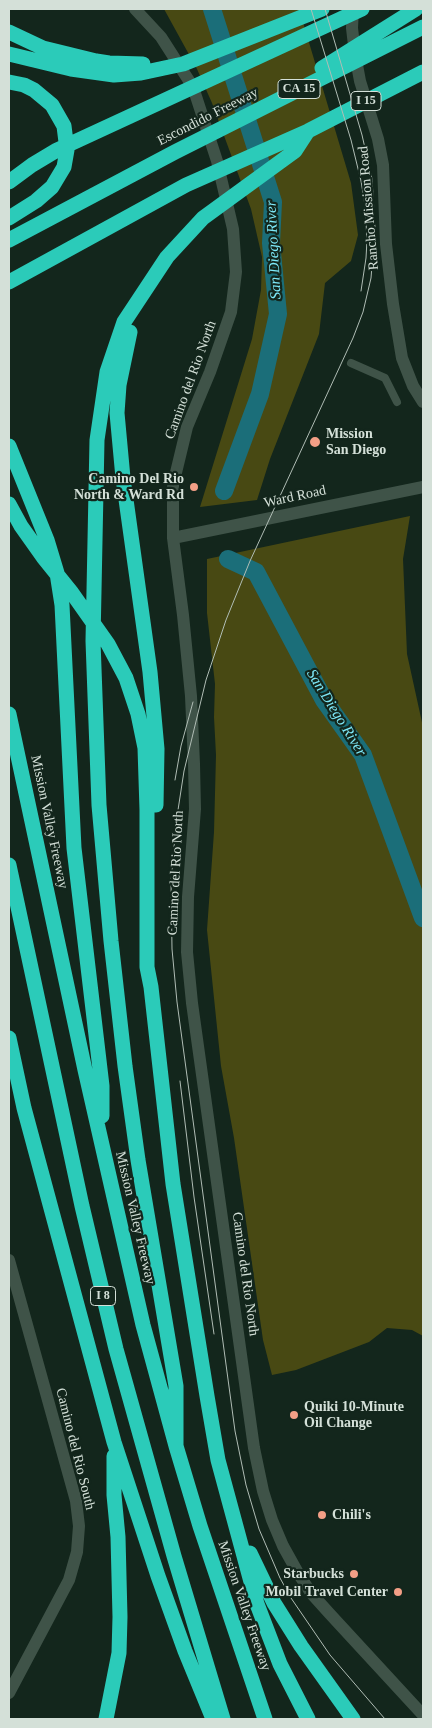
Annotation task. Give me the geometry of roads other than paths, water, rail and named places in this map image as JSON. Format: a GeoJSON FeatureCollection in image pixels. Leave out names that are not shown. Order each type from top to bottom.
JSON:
{"type":"FeatureCollection","features":[{"type":"Feature","properties":{"kind":"highway"},"geometry":{"type":"LineString","coordinates":[[9,54],[71,69],[112,69],[199,58],[322,9]]}},
{"type":"Feature","properties":{"kind":"highway"},"geometry":{"type":"LineString","coordinates":[[9,182],[57,150],[362,9]]}},
{"type":"Feature","properties":{"kind":"highway"},"geometry":{"type":"LineString","coordinates":[[270,104],[359,44],[416,9]]}},
{"type":"Feature","properties":{"kind":"highway","name":"Escondido Freeway"},"geometry":{"type":"LineString","coordinates":[[9,240],[175,152],[423,26]]}},
{"type":"Feature","properties":{"kind":"highway"},"geometry":{"type":"LineString","coordinates":[[9,32],[43,48],[112,69]]}},
{"type":"Feature","properties":{"kind":"highway","name":"I 15"},"geometry":{"type":"LineString","coordinates":[[308,131],[423,72]]}},
{"type":"Feature","properties":{"kind":"highway"},"geometry":{"type":"LineString","coordinates":[[9,82],[29,88],[44,97],[52,105],[64,126],[67,150],[64,167],[52,186],[36,201],[9,218]]}},
{"type":"Feature","properties":{"kind":"highway"},"geometry":{"type":"LineString","coordinates":[[9,282],[186,185],[308,131]]}},
{"type":"Feature","properties":{"kind":"highway"},"geometry":{"type":"LineString","coordinates":[[176,1446],[176,1386],[138,1160],[111,941],[99,805],[94,658],[97,440],[107,372],[124,322],[167,257],[203,218],[295,151],[308,131]]}},
{"type":"Feature","properties":{"kind":"highway"},"geometry":{"type":"LineString","coordinates":[[148,286],[128,336],[119,384],[117,413],[122,470],[150,672],[157,749],[154,973],[151,987]]}},
{"type":"Feature","properties":{"kind":"highway"},"geometry":{"type":"LineString","coordinates":[[9,446],[42,525],[56,573],[62,605],[65,633],[74,848],[102,1086],[102,1144]]}},
{"type":"Feature","properties":{"kind":"highway"},"geometry":{"type":"LineString","coordinates":[[9,504],[32,541],[108,644],[126,678],[138,714],[144,748],[147,810],[147,967],[174,1184],[215,1442],[233,1519],[260,1613],[280,1664],[308,1719]]}},
{"type":"Feature","properties":{"kind":"highway","name":"Mission Valley Freeway"},"geometry":{"type":"LineString","coordinates":[[9,714],[143,1325],[200,1526],[266,1719]]}},
{"type":"Feature","properties":{"kind":"highway","name":"I 8"},"geometry":{"type":"LineString","coordinates":[[9,865],[82,1206],[114,1340],[166,1528],[223,1719]]}},
{"type":"Feature","properties":{"kind":"highway"},"geometry":{"type":"LineString","coordinates":[[9,1038],[24,1108],[114,1442],[158,1576],[185,1651],[213,1719]]}},
{"type":"Feature","properties":{"kind":"highway"},"geometry":{"type":"LineString","coordinates":[[9,1064],[24,1108]]}},
{"type":"Feature","properties":{"kind":"highway"},"geometry":{"type":"LineString","coordinates":[[106,1719],[119,1653],[120,1617],[118,1537],[114,1494],[114,1442]]}},
{"type":"Feature","properties":{"kind":"highway"},"geometry":{"type":"LineString","coordinates":[[233,1519],[274,1603],[301,1646],[354,1719]]}},
{"type":"Feature","properties":{"kind":"main road","name":"Camino del Rio North"},"geometry":{"type":"LineString","coordinates":[[135,9],[162,37],[193,87],[218,161],[233,229],[236,272],[231,312],[210,372],[187,427],[173,485],[173,538],[189,679],[194,764],[195,810],[188,897],[187,952],[192,1003],[256,1456],[263,1491],[272,1520],[283,1546],[298,1573],[311,1593],[423,1715]]}},
{"type":"Feature","properties":{"kind":"main road","name":"Rancho Mission Road"},"geometry":{"type":"LineString","coordinates":[[353,9],[354,54],[378,139],[383,165],[386,244],[402,358],[413,386],[423,402]]}},
{"type":"Feature","properties":{"kind":"main road","name":"Ward Road"},"geometry":{"type":"LineString","coordinates":[[173,538],[423,487]]}},
{"type":"Feature","properties":{"kind":"main road","name":"Camino del Rio South"},"geometry":{"type":"LineString","coordinates":[[9,1260],[76,1501],[79,1526],[77,1552],[69,1580],[9,1693]]}},
{"type":"Feature","properties":{"kind":"street"},"geometry":{"type":"LineString","coordinates":[[351,363],[384,378],[397,402]]}},
{"type":"Feature","properties":{"kind":"waterway","name":"San Diego River"},"geometry":{"type":"LineString","coordinates":[[212,9],[273,202],[271,243],[278,314],[260,394],[224,491]]}},
{"type":"Feature","properties":{"kind":"waterway","name":"San Diego River"},"geometry":{"type":"LineString","coordinates":[[228,559],[256,572],[324,700],[363,755],[423,918]]}},
{"type":"Feature","properties":{"kind":"tram line"},"geometry":{"type":"LineString","coordinates":[[311,9],[351,140],[361,181],[365,205],[367,240],[361,291]]}},
{"type":"Feature","properties":{"kind":"tram line"},"geometry":{"type":"LineString","coordinates":[[325,9],[362,135],[372,179],[375,228],[371,278],[363,312],[353,338],[250,561],[226,620],[206,680],[184,771],[176,823],[171,882],[172,949],[177,1002],[235,1431],[246,1485],[259,1529],[280,1578],[291,1598],[330,1655],[385,1719]]}},
{"type":"Feature","properties":{"kind":"tram line"},"geometry":{"type":"LineString","coordinates":[[175,780],[181,746],[193,702]]}},
{"type":"Feature","properties":{"kind":"tram line"},"geometry":{"type":"LineString","coordinates":[[180,1081],[194,1197],[214,1334]]}},
{"type":"Feature","properties":{"kind":"place","name":"Mission San Diego"},"geometry":{"type":"Point","coordinates":[315,442]}},
{"type":"Feature","properties":{"kind":"place","name":"Camino Del Rio North & Ward Rd"},"geometry":{"type":"Point","coordinates":[194,487]}},
{"type":"Feature","properties":{"kind":"place","name":"Quiki 10-Minute Oil Change"},"geometry":{"type":"Point","coordinates":[294,1415]}},
{"type":"Feature","properties":{"kind":"place","name":"Chili's"},"geometry":{"type":"Point","coordinates":[322,1515]}},
{"type":"Feature","properties":{"kind":"place","name":"Starbucks"},"geometry":{"type":"Point","coordinates":[354,1574]}},
{"type":"Feature","properties":{"kind":"place","name":"Mobil Travel Center"},"geometry":{"type":"Point","coordinates":[398,1592]}}]}
